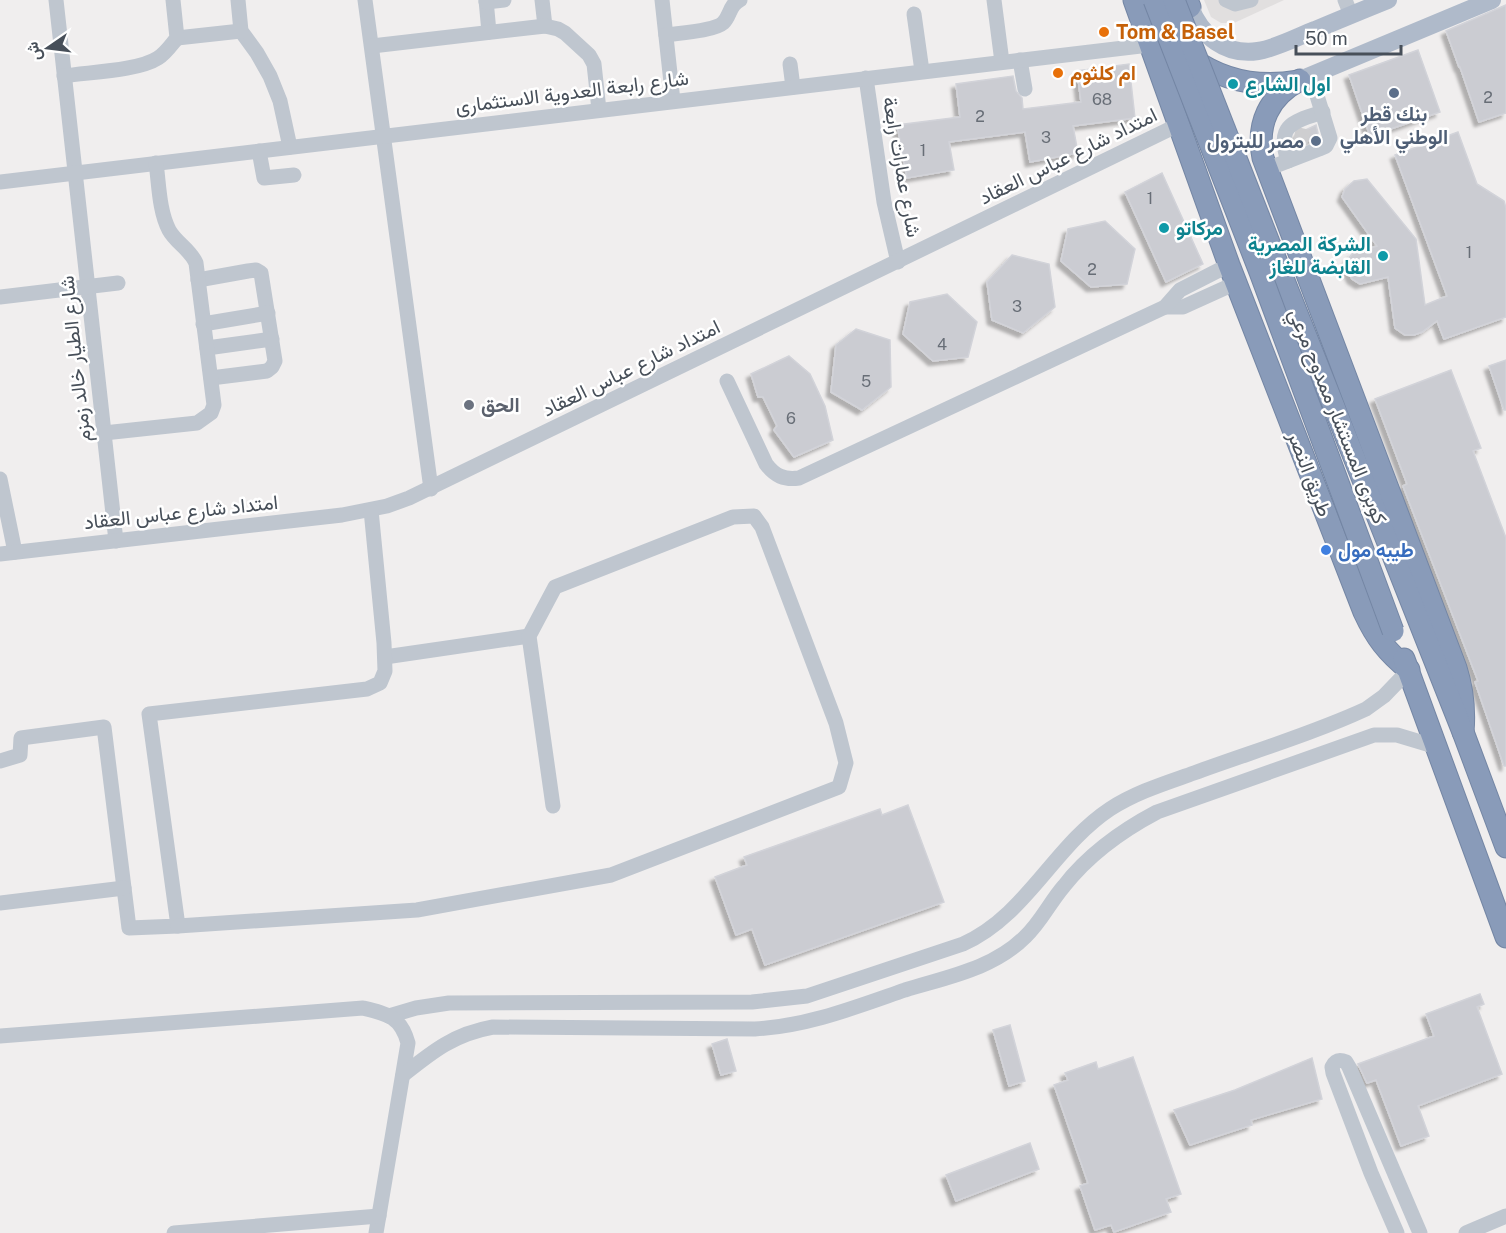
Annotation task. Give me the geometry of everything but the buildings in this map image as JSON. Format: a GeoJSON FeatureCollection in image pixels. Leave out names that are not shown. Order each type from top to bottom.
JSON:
{"type":"FeatureCollection","features":[{"type":"Feature","properties":{"kind":"highway","name":"طريق النصر"},"geometry":{"type":"LineString","coordinates":[[1134,0],[1232,274],[1364,612],[1390,654],[1409,670],[1506,937]]}},
{"type":"Feature","properties":{"kind":"highway"},"geometry":{"type":"LineString","coordinates":[[1143,0],[1185,54],[1212,71],[1256,84],[1286,83],[1305,78]]}},
{"type":"Feature","properties":{"kind":"highway","name":"كوبرى المستشار ممدوح مرعي"},"geometry":{"type":"LineString","coordinates":[[1154,0],[1260,272],[1409,670]]}},
{"type":"Feature","properties":{"kind":"highway","name":"كوبرى المستشار ممدوح مرعي"},"geometry":{"type":"LineString","coordinates":[[1184,2],[1463,732]]}},
{"type":"Feature","properties":{"kind":"highway"},"geometry":{"type":"LineString","coordinates":[[1305,78],[1280,93],[1266,112],[1261,135],[1265,164],[1456,668],[1465,710],[1463,732],[1506,847]]}},
{"type":"Feature","properties":{"kind":"highway"},"geometry":{"type":"LineString","coordinates":[[1205,199],[1204,189],[1211,171],[1226,158],[1245,153],[1265,164]]}},
{"type":"Feature","properties":{"kind":"main road"},"geometry":{"type":"LineString","coordinates":[[1184,2],[1200,28],[1216,43],[1226,48],[1248,52],[1270,48],[1348,8],[1388,0]]}},
{"type":"Feature","properties":{"kind":"main road"},"geometry":{"type":"LineString","coordinates":[[1305,78],[1492,0]]}},
{"type":"Feature","properties":{"kind":"street","name":"شارع الطيار خالد زمزم"},"geometry":{"type":"LineString","coordinates":[[56,0],[116,541]]}},
{"type":"Feature","properties":{"kind":"street"},"geometry":{"type":"LineString","coordinates":[[173,0],[177,38]]}},
{"type":"Feature","properties":{"kind":"street"},"geometry":{"type":"LineString","coordinates":[[238,0],[242,31],[270,76],[280,101],[290,147]]}},
{"type":"Feature","properties":{"kind":"street"},"geometry":{"type":"LineString","coordinates":[[365,0],[431,489]]}},
{"type":"Feature","properties":{"kind":"street"},"geometry":{"type":"LineString","coordinates":[[489,32],[486,1],[504,0]]}},
{"type":"Feature","properties":{"kind":"street"},"geometry":{"type":"LineString","coordinates":[[542,0],[545,26]]}},
{"type":"Feature","properties":{"kind":"street"},"geometry":{"type":"LineString","coordinates":[[662,0],[673,101]]}},
{"type":"Feature","properties":{"kind":"street"},"geometry":{"type":"LineString","coordinates":[[666,35],[720,25],[727,18],[732,5],[740,0]]}},
{"type":"Feature","properties":{"kind":"street"},"geometry":{"type":"LineString","coordinates":[[994,0],[1002,62]]}},
{"type":"Feature","properties":{"kind":"street"},"geometry":{"type":"LineString","coordinates":[[1226,0],[1236,4],[1251,0]]}},
{"type":"Feature","properties":{"kind":"street"},"geometry":{"type":"LineString","coordinates":[[914,14],[922,71]]}},
{"type":"Feature","properties":{"kind":"street"},"geometry":{"type":"LineString","coordinates":[[372,46],[545,26],[558,29],[589,55],[594,64],[599,110]]}},
{"type":"Feature","properties":{"kind":"street"},"geometry":{"type":"LineString","coordinates":[[64,76],[143,65],[157,59],[177,38],[242,31]]}},
{"type":"Feature","properties":{"kind":"street","name":"شارع رابعة العدوية الاستثمارى"},"geometry":{"type":"LineString","coordinates":[[0,182],[1149,45]]}},
{"type":"Feature","properties":{"kind":"street"},"geometry":{"type":"LineString","coordinates":[[1020,60],[1025,89]]}},
{"type":"Feature","properties":{"kind":"street"},"geometry":{"type":"LineString","coordinates":[[790,64],[793,87]]}},
{"type":"Feature","properties":{"kind":"street","name":"شارع عمارات رابعة"},"geometry":{"type":"LineString","coordinates":[[866,78],[884,202],[898,262]]}},
{"type":"Feature","properties":{"kind":"street"},"geometry":{"type":"LineString","coordinates":[[1265,164],[1326,146],[1330,138],[1323,112],[1305,78]]}},
{"type":"Feature","properties":{"kind":"street"},"geometry":{"type":"LineString","coordinates":[[1295,154],[1284,147],[1284,134],[1292,123],[1305,122],[1323,112]]}},
{"type":"Feature","properties":{"kind":"street","name":"امتداد شارع عباس العقاد"},"geometry":{"type":"LineString","coordinates":[[8,553],[342,515],[371,510],[409,498],[1178,125]]}},
{"type":"Feature","properties":{"kind":"street"},"geometry":{"type":"LineString","coordinates":[[259,151],[264,177],[294,175]]}},
{"type":"Feature","properties":{"kind":"street"},"geometry":{"type":"LineString","coordinates":[[104,433],[196,423],[211,413],[214,405],[196,263],[192,255],[174,238],[166,224],[156,163]]}},
{"type":"Feature","properties":{"kind":"street"},"geometry":{"type":"LineString","coordinates":[[198,280],[258,271],[262,276],[275,361],[270,369],[211,378]]}},
{"type":"Feature","properties":{"kind":"street"},"geometry":{"type":"LineString","coordinates":[[727,381],[766,464],[780,477],[799,478],[1165,307],[1180,290],[1232,274]]}},
{"type":"Feature","properties":{"kind":"street"},"geometry":{"type":"LineString","coordinates":[[0,297],[118,283]]}},
{"type":"Feature","properties":{"kind":"street"},"geometry":{"type":"LineString","coordinates":[[203,324],[268,313]]}},
{"type":"Feature","properties":{"kind":"street"},"geometry":{"type":"LineString","coordinates":[[207,348],[272,339]]}},
{"type":"Feature","properties":{"kind":"street"},"geometry":{"type":"LineString","coordinates":[[0,479],[8,553]]}},
{"type":"Feature","properties":{"kind":"street"},"geometry":{"type":"LineString","coordinates":[[178,926],[148,714],[374,687],[384,678],[385,657],[371,510]]}},
{"type":"Feature","properties":{"kind":"street"},"geometry":{"type":"LineString","coordinates":[[0,761],[20,755],[21,738],[104,727],[129,928],[417,910],[611,874],[840,787],[846,763],[836,723],[762,527],[754,516],[733,517],[555,587],[529,636],[553,806]]}},
{"type":"Feature","properties":{"kind":"street"},"geometry":{"type":"LineString","coordinates":[[385,657],[529,636]]}},
{"type":"Feature","properties":{"kind":"street"},"geometry":{"type":"LineString","coordinates":[[389,1016],[449,1003],[788,1000],[807,996],[957,946],[975,939],[999,923],[1075,838],[1112,808],[1148,790],[1356,713],[1384,696],[1409,670]]}},
{"type":"Feature","properties":{"kind":"street"},"geometry":{"type":"LineString","coordinates":[[403,1075],[433,1051],[455,1038],[493,1027],[755,1029],[794,1025],[820,1019],[971,970],[1002,956],[1035,927],[1064,885],[1097,851],[1135,823],[1157,812],[1374,735],[1397,735],[1437,747]]}},
{"type":"Feature","properties":{"kind":"street"},"geometry":{"type":"LineString","coordinates":[[0,903],[124,888]]}},
{"type":"Feature","properties":{"kind":"street"},"geometry":{"type":"LineString","coordinates":[[0,1036],[363,1008],[398,1020],[408,1043],[376,1233]]}},
{"type":"Feature","properties":{"kind":"street"},"geometry":{"type":"LineString","coordinates":[[1397,1233],[1371,1173],[1333,1073],[1332,1067],[1340,1060],[1346,1062],[1420,1233]]}},
{"type":"Feature","properties":{"kind":"street"},"geometry":{"type":"LineString","coordinates":[[1356,1134],[1374,1127]]}},
{"type":"Feature","properties":{"kind":"street"},"geometry":{"type":"LineString","coordinates":[[1371,1173],[1390,1165]]}},
{"type":"Feature","properties":{"kind":"street"},"geometry":{"type":"LineString","coordinates":[[174,1233],[379,1216]]}},
{"type":"Feature","properties":{"kind":"street"},"geometry":{"type":"LineString","coordinates":[[1466,1233],[1506,1216]]}},
{"type":"Feature","properties":{"kind":"shaded area"},"geometry":{"type":"Polygon","coordinates":[[[1204,0],[1284,0],[1234,23],[1221,23],[1211,17],[1204,0]]]}},
{"type":"Feature","properties":{"kind":"tunnel"},"geometry":{"type":"LineString","coordinates":[[1300,143],[1304,127]]}},
{"type":"Feature","properties":{"kind":"place","name":"Tom & Basel"},"geometry":{"type":"Point","coordinates":[1104,32]}},
{"type":"Feature","properties":{"kind":"place","name":"ام كلثوم"},"geometry":{"type":"Point","coordinates":[1058,73]}},
{"type":"Feature","properties":{"kind":"place","name":"اول الشارع"},"geometry":{"type":"Point","coordinates":[1233,84]}},
{"type":"Feature","properties":{"kind":"place","name":"بنك قطر الوطني الأهلي"},"geometry":{"type":"Point","coordinates":[1394,93]}},
{"type":"Feature","properties":{"kind":"place","name":"مصر للبترول"},"geometry":{"type":"Point","coordinates":[1316,141]}},
{"type":"Feature","properties":{"kind":"place","name":"مركاتو"},"geometry":{"type":"Point","coordinates":[1164,228]}},
{"type":"Feature","properties":{"kind":"place","name":"الشركة المصرية القابضة للغاز"},"geometry":{"type":"Point","coordinates":[1383,256]}},
{"type":"Feature","properties":{"kind":"place","name":"الحق"},"geometry":{"type":"Point","coordinates":[469,405]}},
{"type":"Feature","properties":{"kind":"place","name":"طيبه مول"},"geometry":{"type":"Point","coordinates":[1326,550]}}]}
